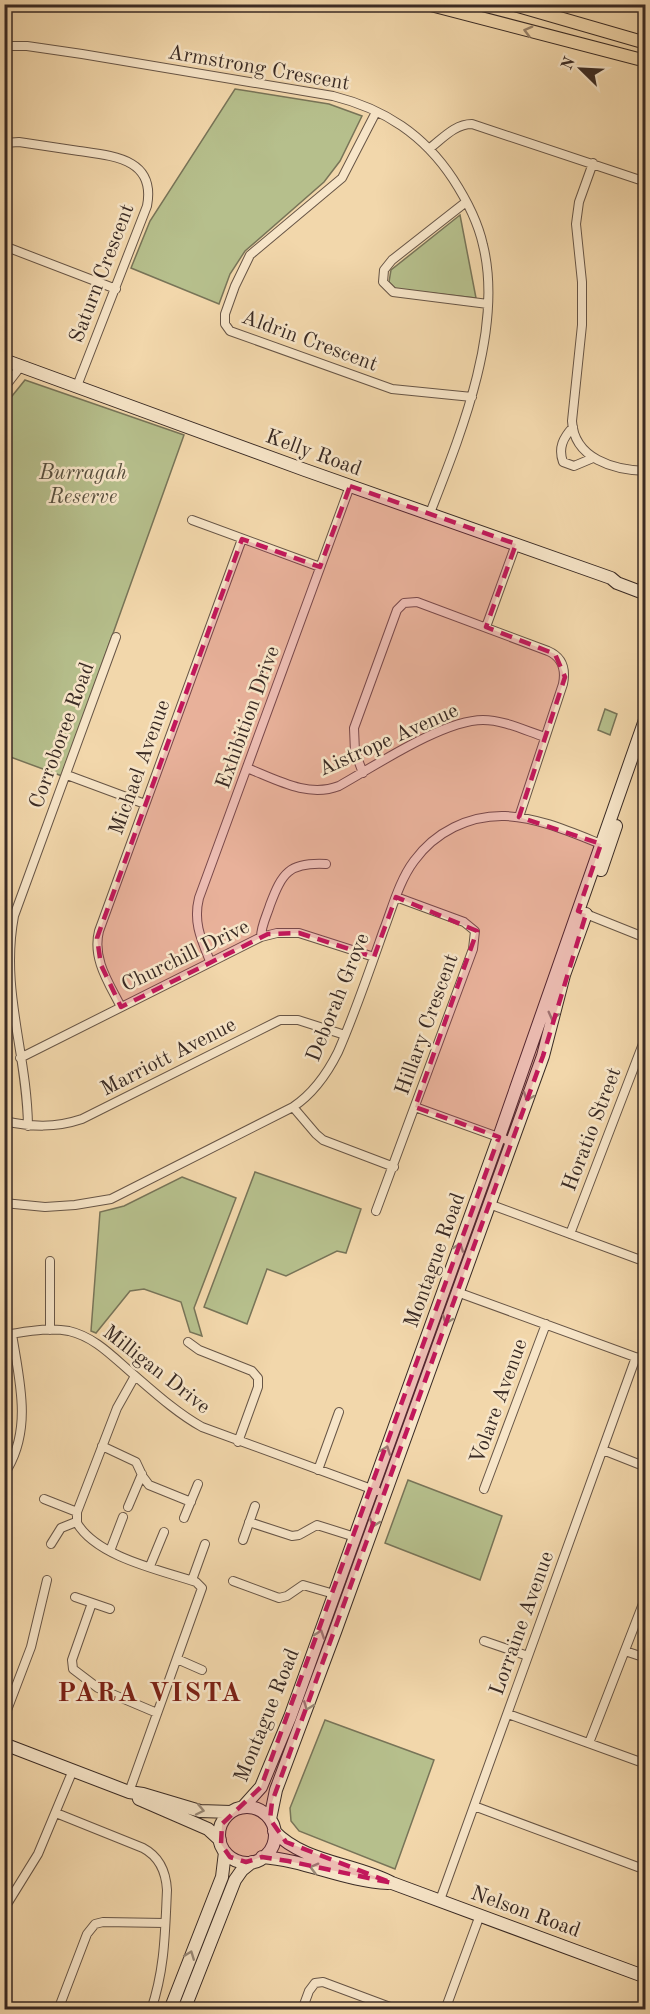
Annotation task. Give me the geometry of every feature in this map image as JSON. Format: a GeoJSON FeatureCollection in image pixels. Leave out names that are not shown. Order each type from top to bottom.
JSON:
{"type":"FeatureCollection","features":[{"type":"Feature","properties":{"kind":"main road"},"geometry":{"type":"LineString","coordinates":[[427,4],[645,61]]}},
{"type":"Feature","properties":{"kind":"main road"},"geometry":{"type":"LineString","coordinates":[[511,4],[645,43]]}},
{"type":"Feature","properties":{"kind":"main road","name":"Kelly Road"},"geometry":{"type":"LineString","coordinates":[[4,360],[350,486],[611,578],[620,578],[645,586]]}},
{"type":"Feature","properties":{"kind":"main road","name":"Kelly Road"},"geometry":{"type":"LineString","coordinates":[[611,578],[617,583],[645,594]]}},
{"type":"Feature","properties":{"kind":"main road","name":"Montague Road"},"geometry":{"type":"LineString","coordinates":[[237,1810],[258,1792],[270,1767],[582,913],[645,717]]}},
{"type":"Feature","properties":{"kind":"main road","name":"Montague Road"},"geometry":{"type":"LineString","coordinates":[[605,845],[645,742]]}},
{"type":"Feature","properties":{"kind":"main road","name":"Montague Road"},"geometry":{"type":"LineString","coordinates":[[270,1819],[276,1790],[328,1653],[543,1056],[582,913]]}},
{"type":"Feature","properties":{"kind":"main road"},"geometry":{"type":"LineString","coordinates":[[445,1287],[457,1292]]}},
{"type":"Feature","properties":{"kind":"main road"},"geometry":{"type":"LineString","coordinates":[[4,1744],[129,1792],[200,1811],[256,1808],[270,1819],[274,1831],[272,1846],[239,1873],[228,1895],[184,2010]]}},
{"type":"Feature","properties":{"kind":"main road"},"geometry":{"type":"LineString","coordinates":[[129,1792],[140,1800],[208,1829],[220,1840],[225,1852],[222,1877],[170,2010]]}},
{"type":"Feature","properties":{"kind":"main road"},"geometry":{"type":"LineString","coordinates":[[220,1840],[222,1824],[237,1810]]}},
{"type":"Feature","properties":{"kind":"main road","name":"Nelson Road"},"geometry":{"type":"LineString","coordinates":[[274,1831],[286,1842],[302,1851],[375,1874],[392,1884],[645,1977]]}},
{"type":"Feature","properties":{"kind":"main road"},"geometry":{"type":"LineString","coordinates":[[225,1852],[236,1860],[257,1860]]}},
{"type":"Feature","properties":{"kind":"main road","name":"Nelson Road"},"geometry":{"type":"LineString","coordinates":[[257,1860],[288,1861],[372,1882],[392,1884]]}},
{"type":"Feature","properties":{"kind":"street","name":"Armstrong Crescent"},"geometry":{"type":"LineString","coordinates":[[4,46],[27,46],[321,94],[354,102],[376,112],[400,125],[430,148],[447,170],[466,202],[484,246],[488,285],[483,346],[472,397],[430,513]]}},
{"type":"Feature","properties":{"kind":"street","name":"Aldrin Crescent"},"geometry":{"type":"LineString","coordinates":[[376,112],[342,177],[250,255],[225,314],[225,324],[230,331],[392,389],[472,397]]}},
{"type":"Feature","properties":{"kind":"street"},"geometry":{"type":"LineString","coordinates":[[430,148],[451,131],[472,123],[645,182]]}},
{"type":"Feature","properties":{"kind":"street","name":"Saturn Crescent"},"geometry":{"type":"LineString","coordinates":[[4,143],[19,142],[114,156],[130,162],[143,174],[149,190],[147,206],[77,386]]}},
{"type":"Feature","properties":{"kind":"street"},"geometry":{"type":"LineString","coordinates":[[592,164],[579,202],[576,224],[582,282],[582,325],[573,427],[579,443],[593,458],[613,466],[645,471]]}},
{"type":"Feature","properties":{"kind":"street"},"geometry":{"type":"LineString","coordinates":[[466,202],[392,260],[384,270],[383,282],[389,290],[401,293],[488,304]]}},
{"type":"Feature","properties":{"kind":"street"},"geometry":{"type":"LineString","coordinates":[[4,246],[116,288]]}},
{"type":"Feature","properties":{"kind":"street"},"geometry":{"type":"LineString","coordinates":[[4,388],[21,366]]}},
{"type":"Feature","properties":{"kind":"street"},"geometry":{"type":"LineString","coordinates":[[573,427],[561,446],[560,453],[563,462],[574,466],[593,458]]}},
{"type":"Feature","properties":{"kind":"street","name":"Exhibition Drive"},"geometry":{"type":"LineString","coordinates":[[210,961],[197,927],[197,905],[350,486]]}},
{"type":"Feature","properties":{"kind":"street"},"geometry":{"type":"LineString","coordinates":[[192,520],[320,567]]}},
{"type":"Feature","properties":{"kind":"street","name":"Michael Avenue"},"geometry":{"type":"LineString","coordinates":[[121,1007],[100,965],[97,938],[242,539]]}},
{"type":"Feature","properties":{"kind":"street"},"geometry":{"type":"LineString","coordinates":[[486,627],[516,544]]}},
{"type":"Feature","properties":{"kind":"street"},"geometry":{"type":"LineString","coordinates":[[363,773],[355,752],[354,728],[397,610],[408,602],[417,602],[555,654],[561,661],[565,677],[519,817]]}},
{"type":"Feature","properties":{"kind":"street","name":"Corroboree Road"},"geometry":{"type":"LineString","coordinates":[[28,1126],[26,1089],[5,977],[7,948],[14,916],[116,637]]}},
{"type":"Feature","properties":{"kind":"street","name":"Aistrope Avenue"},"geometry":{"type":"LineString","coordinates":[[247,768],[311,791],[332,788],[430,735],[475,721],[497,722],[546,737]]}},
{"type":"Feature","properties":{"kind":"street"},"geometry":{"type":"LineString","coordinates":[[67,775],[145,804]]}},
{"type":"Feature","properties":{"kind":"street","name":"Deborah Grove"},"geometry":{"type":"LineString","coordinates":[[4,1203],[45,1207],[111,1199],[293,1107],[309,1095],[328,1071],[345,1035],[396,897],[413,862],[452,828],[483,817],[519,817],[605,845]]}},
{"type":"Feature","properties":{"kind":"street"},"geometry":{"type":"LineString","coordinates":[[261,937],[262,927],[281,878],[295,868],[311,864],[326,864]]}},
{"type":"Feature","properties":{"kind":"street","name":"Hillary Crescent"},"geometry":{"type":"LineString","coordinates":[[376,1211],[473,949],[476,933],[464,922],[396,897]]}},
{"type":"Feature","properties":{"kind":"street"},"geometry":{"type":"LineString","coordinates":[[582,913],[645,938]]}},
{"type":"Feature","properties":{"kind":"street","name":"Churchill Drive"},"geometry":{"type":"LineString","coordinates":[[20,1058],[261,937],[278,933],[299,933],[374,957]]}},
{"type":"Feature","properties":{"kind":"street","name":"Marriott Avenue"},"geometry":{"type":"LineString","coordinates":[[4,1120],[28,1126],[62,1125],[90,1116],[280,1020],[298,1020],[345,1035]]}},
{"type":"Feature","properties":{"kind":"street","name":"Horatio Street"},"geometry":{"type":"LineString","coordinates":[[570,1234],[645,1036]]}},
{"type":"Feature","properties":{"kind":"street"},"geometry":{"type":"LineString","coordinates":[[293,1107],[323,1140],[394,1167]]}},
{"type":"Feature","properties":{"kind":"street"},"geometry":{"type":"LineString","coordinates":[[415,1107],[512,1142]]}},
{"type":"Feature","properties":{"kind":"street"},"geometry":{"type":"LineString","coordinates":[[489,1204],[645,1262]]}},
{"type":"Feature","properties":{"kind":"street"},"geometry":{"type":"LineString","coordinates":[[50,1261],[50,1330]]}},
{"type":"Feature","properties":{"kind":"street"},"geometry":{"type":"LineString","coordinates":[[457,1292],[645,1361]]}},
{"type":"Feature","properties":{"kind":"street","name":"Volare Avenue"},"geometry":{"type":"LineString","coordinates":[[484,1490],[546,1324]]}},
{"type":"Feature","properties":{"kind":"street","name":"Milligan Drive"},"geometry":{"type":"LineString","coordinates":[[8,1335],[50,1330],[68,1331],[92,1340],[188,1419],[208,1430],[385,1494]]}},
{"type":"Feature","properties":{"kind":"street"},"geometry":{"type":"LineString","coordinates":[[8,1335],[21,1395],[22,1420],[17,1447],[8,1468]]}},
{"type":"Feature","properties":{"kind":"street"},"geometry":{"type":"LineString","coordinates":[[188,1342],[199,1350],[252,1371],[257,1376],[259,1384],[238,1442]]}},
{"type":"Feature","properties":{"kind":"street","name":"Lorraine Avenue"},"geometry":{"type":"LineString","coordinates":[[440,1900],[636,1357]]}},
{"type":"Feature","properties":{"kind":"street"},"geometry":{"type":"LineString","coordinates":[[129,1792],[202,1586],[192,1580],[110,1551],[88,1537],[76,1522],[77,1512],[119,1402],[135,1376]]}},
{"type":"Feature","properties":{"kind":"street"},"geometry":{"type":"LineString","coordinates":[[318,1470],[339,1412]]}},
{"type":"Feature","properties":{"kind":"street"},"geometry":{"type":"LineString","coordinates":[[102,1446],[134,1460],[144,1480],[152,1487],[190,1502]]}},
{"type":"Feature","properties":{"kind":"street"},"geometry":{"type":"LineString","coordinates":[[603,1450],[645,1467]]}},
{"type":"Feature","properties":{"kind":"street"},"geometry":{"type":"LineString","coordinates":[[128,1507],[141,1474]]}},
{"type":"Feature","properties":{"kind":"street"},"geometry":{"type":"LineString","coordinates":[[184,1518],[198,1484]]}},
{"type":"Feature","properties":{"kind":"street"},"geometry":{"type":"LineString","coordinates":[[44,1499],[77,1512]]}},
{"type":"Feature","properties":{"kind":"street"},"geometry":{"type":"LineString","coordinates":[[243,1540],[255,1506]]}},
{"type":"Feature","properties":{"kind":"street"},"geometry":{"type":"LineString","coordinates":[[110,1551],[123,1517]]}},
{"type":"Feature","properties":{"kind":"street"},"geometry":{"type":"LineString","coordinates":[[51,1544],[61,1528],[76,1522]]}},
{"type":"Feature","properties":{"kind":"street"},"geometry":{"type":"LineString","coordinates":[[249,1522],[292,1536],[299,1535],[317,1525],[355,1537]]}},
{"type":"Feature","properties":{"kind":"street"},"geometry":{"type":"LineString","coordinates":[[150,1566],[164,1532]]}},
{"type":"Feature","properties":{"kind":"street"},"geometry":{"type":"LineString","coordinates":[[192,1580],[206,1544]]}},
{"type":"Feature","properties":{"kind":"street"},"geometry":{"type":"LineString","coordinates":[[4,1718],[31,1647],[47,1581]]}},
{"type":"Feature","properties":{"kind":"street"},"geometry":{"type":"LineString","coordinates":[[233,1581],[279,1598],[305,1585],[334,1594]]}},
{"type":"Feature","properties":{"kind":"street"},"geometry":{"type":"LineString","coordinates":[[590,1743],[645,1596]]}},
{"type":"Feature","properties":{"kind":"street"},"geometry":{"type":"LineString","coordinates":[[75,1597],[110,1610]]}},
{"type":"Feature","properties":{"kind":"street"},"geometry":{"type":"LineString","coordinates":[[92,1603],[72,1660],[73,1669],[98,1688],[157,1713]]}},
{"type":"Feature","properties":{"kind":"street"},"geometry":{"type":"LineString","coordinates":[[484,1641],[528,1656]]}},
{"type":"Feature","properties":{"kind":"street"},"geometry":{"type":"LineString","coordinates":[[625,1651],[645,1658]]}},
{"type":"Feature","properties":{"kind":"street"},"geometry":{"type":"LineString","coordinates":[[177,1659],[202,1670]]}},
{"type":"Feature","properties":{"kind":"street"},"geometry":{"type":"LineString","coordinates":[[508,1714],[645,1764]]}},
{"type":"Feature","properties":{"kind":"street"},"geometry":{"type":"LineString","coordinates":[[4,1909],[34,1863],[73,1770]]}},
{"type":"Feature","properties":{"kind":"street"},"geometry":{"type":"LineString","coordinates":[[474,1806],[645,1870]]}},
{"type":"Feature","properties":{"kind":"street"},"geometry":{"type":"LineString","coordinates":[[56,1813],[135,1844],[153,1854],[162,1865],[166,1880],[163,1963],[151,2010]]}},
{"type":"Feature","properties":{"kind":"street"},"geometry":{"type":"LineString","coordinates":[[445,2010],[480,1915]]}},
{"type":"Feature","properties":{"kind":"street"},"geometry":{"type":"LineString","coordinates":[[58,2010],[89,1929],[95,1924],[103,1922],[165,1923]]}},
{"type":"Feature","properties":{"kind":"street"},"geometry":{"type":"LineString","coordinates":[[302,2010],[309,1991],[315,1983],[323,1982],[398,2010]]}},
{"type":"Feature","properties":{"kind":"highlighted area"},"geometry":{"type":"Polygon","coordinates":[[[350,486],[516,544],[486,627],[555,654],[565,677],[519,817],[601,844],[578,911],[586,914],[543,1056],[272,1802],[270,1819],[286,1842],[392,1883],[288,1861],[262,1857],[246,1862],[230,1857],[221,1844],[222,1824],[261,1787],[499,1137],[415,1107],[477,931],[396,897],[374,957],[299,933],[268,934],[121,1007],[101,965],[97,938],[242,539],[320,567],[350,486]]]}},
{"type":"Feature","properties":{"kind":"green space"},"geometry":{"type":"Polygon","coordinates":[[[235,89],[329,104],[362,116],[340,161],[324,182],[245,251],[230,274],[219,304],[131,268],[150,221],[235,89]]]}},
{"type":"Feature","properties":{"kind":"green space"},"geometry":{"type":"Polygon","coordinates":[[[460,215],[476,298],[396,289],[389,282],[391,270],[460,215]]]}},
{"type":"Feature","properties":{"kind":"green space","name":"Burragah Reserve"},"geometry":{"type":"Polygon","coordinates":[[[25,380],[184,435],[62,776],[5,755],[4,406],[25,380]]]}},
{"type":"Feature","properties":{"kind":"green space"},"geometry":{"type":"Polygon","coordinates":[[[605,709],[617,714],[610,735],[598,730],[605,709]]]}},
{"type":"Feature","properties":{"kind":"green space"},"geometry":{"type":"Polygon","coordinates":[[[255,1172],[361,1209],[346,1253],[337,1251],[286,1276],[267,1269],[247,1324],[204,1307],[255,1172]]]}},
{"type":"Feature","properties":{"kind":"green space"},"geometry":{"type":"Polygon","coordinates":[[[182,1177],[236,1198],[194,1308],[202,1336],[190,1332],[181,1302],[144,1289],[130,1291],[96,1333],[91,1331],[100,1212],[124,1206],[182,1177]]]}},
{"type":"Feature","properties":{"kind":"green space"},"geometry":{"type":"Polygon","coordinates":[[[408,1480],[502,1516],[480,1580],[385,1543],[408,1480]]]}},
{"type":"Feature","properties":{"kind":"green space"},"geometry":{"type":"Polygon","coordinates":[[[325,1720],[434,1760],[395,1869],[299,1831],[291,1821],[290,1808],[325,1720]]]}},
{"type":"Feature","properties":{"kind":"district","name":"PARA VISTA"},"geometry":{"type":"Point","coordinates":[150,1692]}}]}
